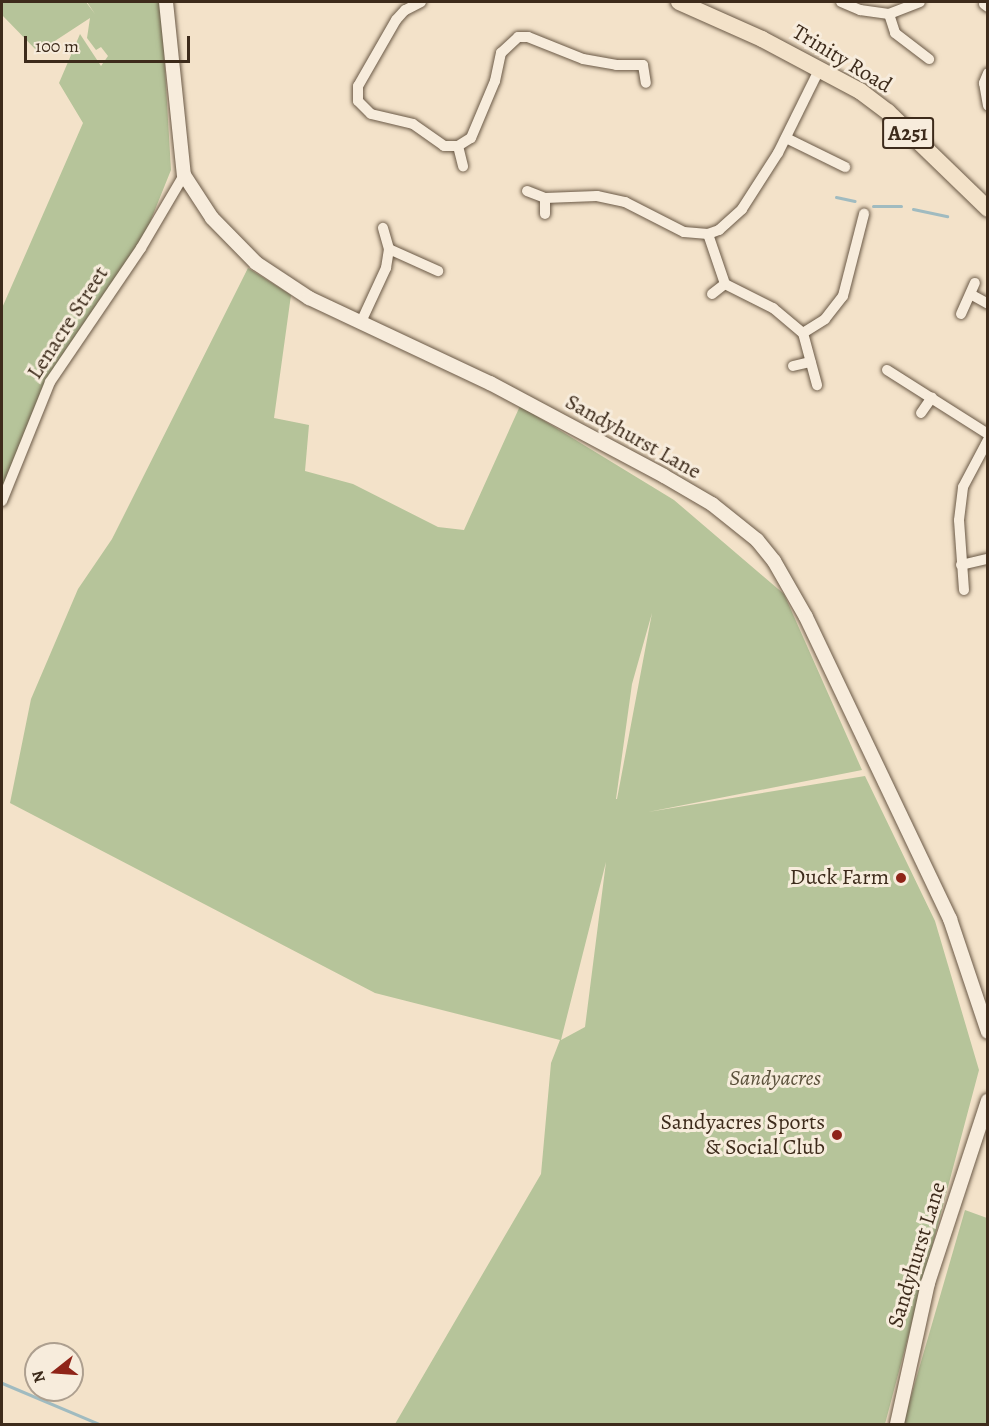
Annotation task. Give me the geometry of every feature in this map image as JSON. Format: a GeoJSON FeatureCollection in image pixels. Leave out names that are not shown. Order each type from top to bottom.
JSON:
{"type":"FeatureCollection","features":[{"type":"Feature","properties":{"kind":"main road","name":"Trinity Road"},"geometry":{"type":"LineString","coordinates":[[679,2],[820,68],[888,112],[987,209]]}},
{"type":"Feature","properties":{"kind":"street","name":"Sandyhurst Lane"},"geometry":{"type":"LineString","coordinates":[[166,2],[184,175],[212,218],[256,263],[297,291],[541,409],[664,476],[712,504],[766,551],[794,592],[950,919],[987,1032]]}},
{"type":"Feature","properties":{"kind":"street"},"geometry":{"type":"LineString","coordinates":[[421,2],[405,9],[396,20],[358,86],[358,101],[371,114],[413,124],[444,146],[458,146],[471,138],[478,129],[501,53],[518,38],[528,37],[583,59],[616,65],[643,64],[646,83]]}},
{"type":"Feature","properties":{"kind":"street"},"geometry":{"type":"LineString","coordinates":[[841,2],[860,10],[889,14],[920,2]]}},
{"type":"Feature","properties":{"kind":"street"},"geometry":{"type":"LineString","coordinates":[[889,14],[895,33],[929,59]]}},
{"type":"Feature","properties":{"kind":"street"},"geometry":{"type":"LineString","coordinates":[[526,191],[545,198],[597,196],[625,202],[676,229],[708,234],[734,220],[786,138],[820,68]]}},
{"type":"Feature","properties":{"kind":"street"},"geometry":{"type":"LineString","coordinates":[[987,73],[984,83],[987,106]]}},
{"type":"Feature","properties":{"kind":"street"},"geometry":{"type":"LineString","coordinates":[[786,138],[845,167]]}},
{"type":"Feature","properties":{"kind":"street"},"geometry":{"type":"LineString","coordinates":[[458,146],[463,166]]}},
{"type":"Feature","properties":{"kind":"street","name":"Lenacre Street"},"geometry":{"type":"LineString","coordinates":[[2,501],[50,382],[141,248],[184,175]]}},
{"type":"Feature","properties":{"kind":"street"},"geometry":{"type":"LineString","coordinates":[[545,198],[545,214]]}},
{"type":"Feature","properties":{"kind":"street"},"geometry":{"type":"LineString","coordinates":[[802,333],[839,304],[864,214]]}},
{"type":"Feature","properties":{"kind":"street"},"geometry":{"type":"LineString","coordinates":[[361,322],[386,268],[389,249],[383,228]]}},
{"type":"Feature","properties":{"kind":"street"},"geometry":{"type":"LineString","coordinates":[[708,234],[725,284],[773,308],[802,333],[817,385]]}},
{"type":"Feature","properties":{"kind":"street"},"geometry":{"type":"LineString","coordinates":[[389,249],[438,271]]}},
{"type":"Feature","properties":{"kind":"street"},"geometry":{"type":"LineString","coordinates":[[961,314],[972,295],[975,283]]}},
{"type":"Feature","properties":{"kind":"street"},"geometry":{"type":"LineString","coordinates":[[712,294],[725,284]]}},
{"type":"Feature","properties":{"kind":"street"},"geometry":{"type":"LineString","coordinates":[[972,295],[987,304]]}},
{"type":"Feature","properties":{"kind":"street"},"geometry":{"type":"LineString","coordinates":[[793,366],[811,362]]}},
{"type":"Feature","properties":{"kind":"street"},"geometry":{"type":"LineString","coordinates":[[887,370],[987,434]]}},
{"type":"Feature","properties":{"kind":"street"},"geometry":{"type":"LineString","coordinates":[[921,413],[932,397]]}},
{"type":"Feature","properties":{"kind":"street"},"geometry":{"type":"LineString","coordinates":[[964,591],[959,520],[963,487],[987,440]]}},
{"type":"Feature","properties":{"kind":"street"},"geometry":{"type":"LineString","coordinates":[[961,565],[987,560]]}},
{"type":"Feature","properties":{"kind":"street","name":"Sandyhurst Lane"},"geometry":{"type":"LineString","coordinates":[[897,1425],[928,1283],[987,1101]]}},
{"type":"Feature","properties":{"kind":"green space"},"geometry":{"type":"Polygon","coordinates":[[[2,2],[86,2],[95,14],[87,2],[161,2],[171,170],[144,237],[47,381],[2,500],[2,308],[83,123],[59,83],[80,34],[101,66],[108,56],[101,47],[96,50],[87,38],[90,18],[38,52],[2,15],[2,2]]]}},
{"type":"Feature","properties":{"kind":"green space","name":"Sandyacres"},"geometry":{"type":"Polygon","coordinates":[[[248,268],[291,295],[274,418],[309,425],[305,471],[353,484],[438,527],[464,530],[520,406],[674,500],[784,594],[862,770],[648,812],[865,776],[935,921],[979,1070],[885,1424],[395,1424],[541,1174],[551,1063],[560,1040],[375,993],[10,803],[31,699],[78,589],[112,539],[248,268]],[[652,613],[632,684],[616,799],[617,799],[652,613]],[[606,862],[561,1040],[585,1027],[606,862]]]}},
{"type":"Feature","properties":{"kind":"green space"},"geometry":{"type":"Polygon","coordinates":[[[965,1210],[987,1218],[987,1424],[903,1424],[965,1210]]]}},
{"type":"Feature","properties":{"kind":"waterway"},"geometry":{"type":"LineString","coordinates":[[836,197],[855,201]]}},
{"type":"Feature","properties":{"kind":"waterway"},"geometry":{"type":"LineString","coordinates":[[873,206],[901,206]]}},
{"type":"Feature","properties":{"kind":"waterway"},"geometry":{"type":"LineString","coordinates":[[913,209],[947,216]]}},
{"type":"Feature","properties":{"kind":"waterway"},"geometry":{"type":"LineString","coordinates":[[2,1383],[99,1424]]}},
{"type":"Feature","properties":{"kind":"place","name":"Duck Farm"},"geometry":{"type":"Point","coordinates":[901,878]}},
{"type":"Feature","properties":{"kind":"place","name":"Sandyacres Sports & Social Club"},"geometry":{"type":"Point","coordinates":[837,1135]}}]}
